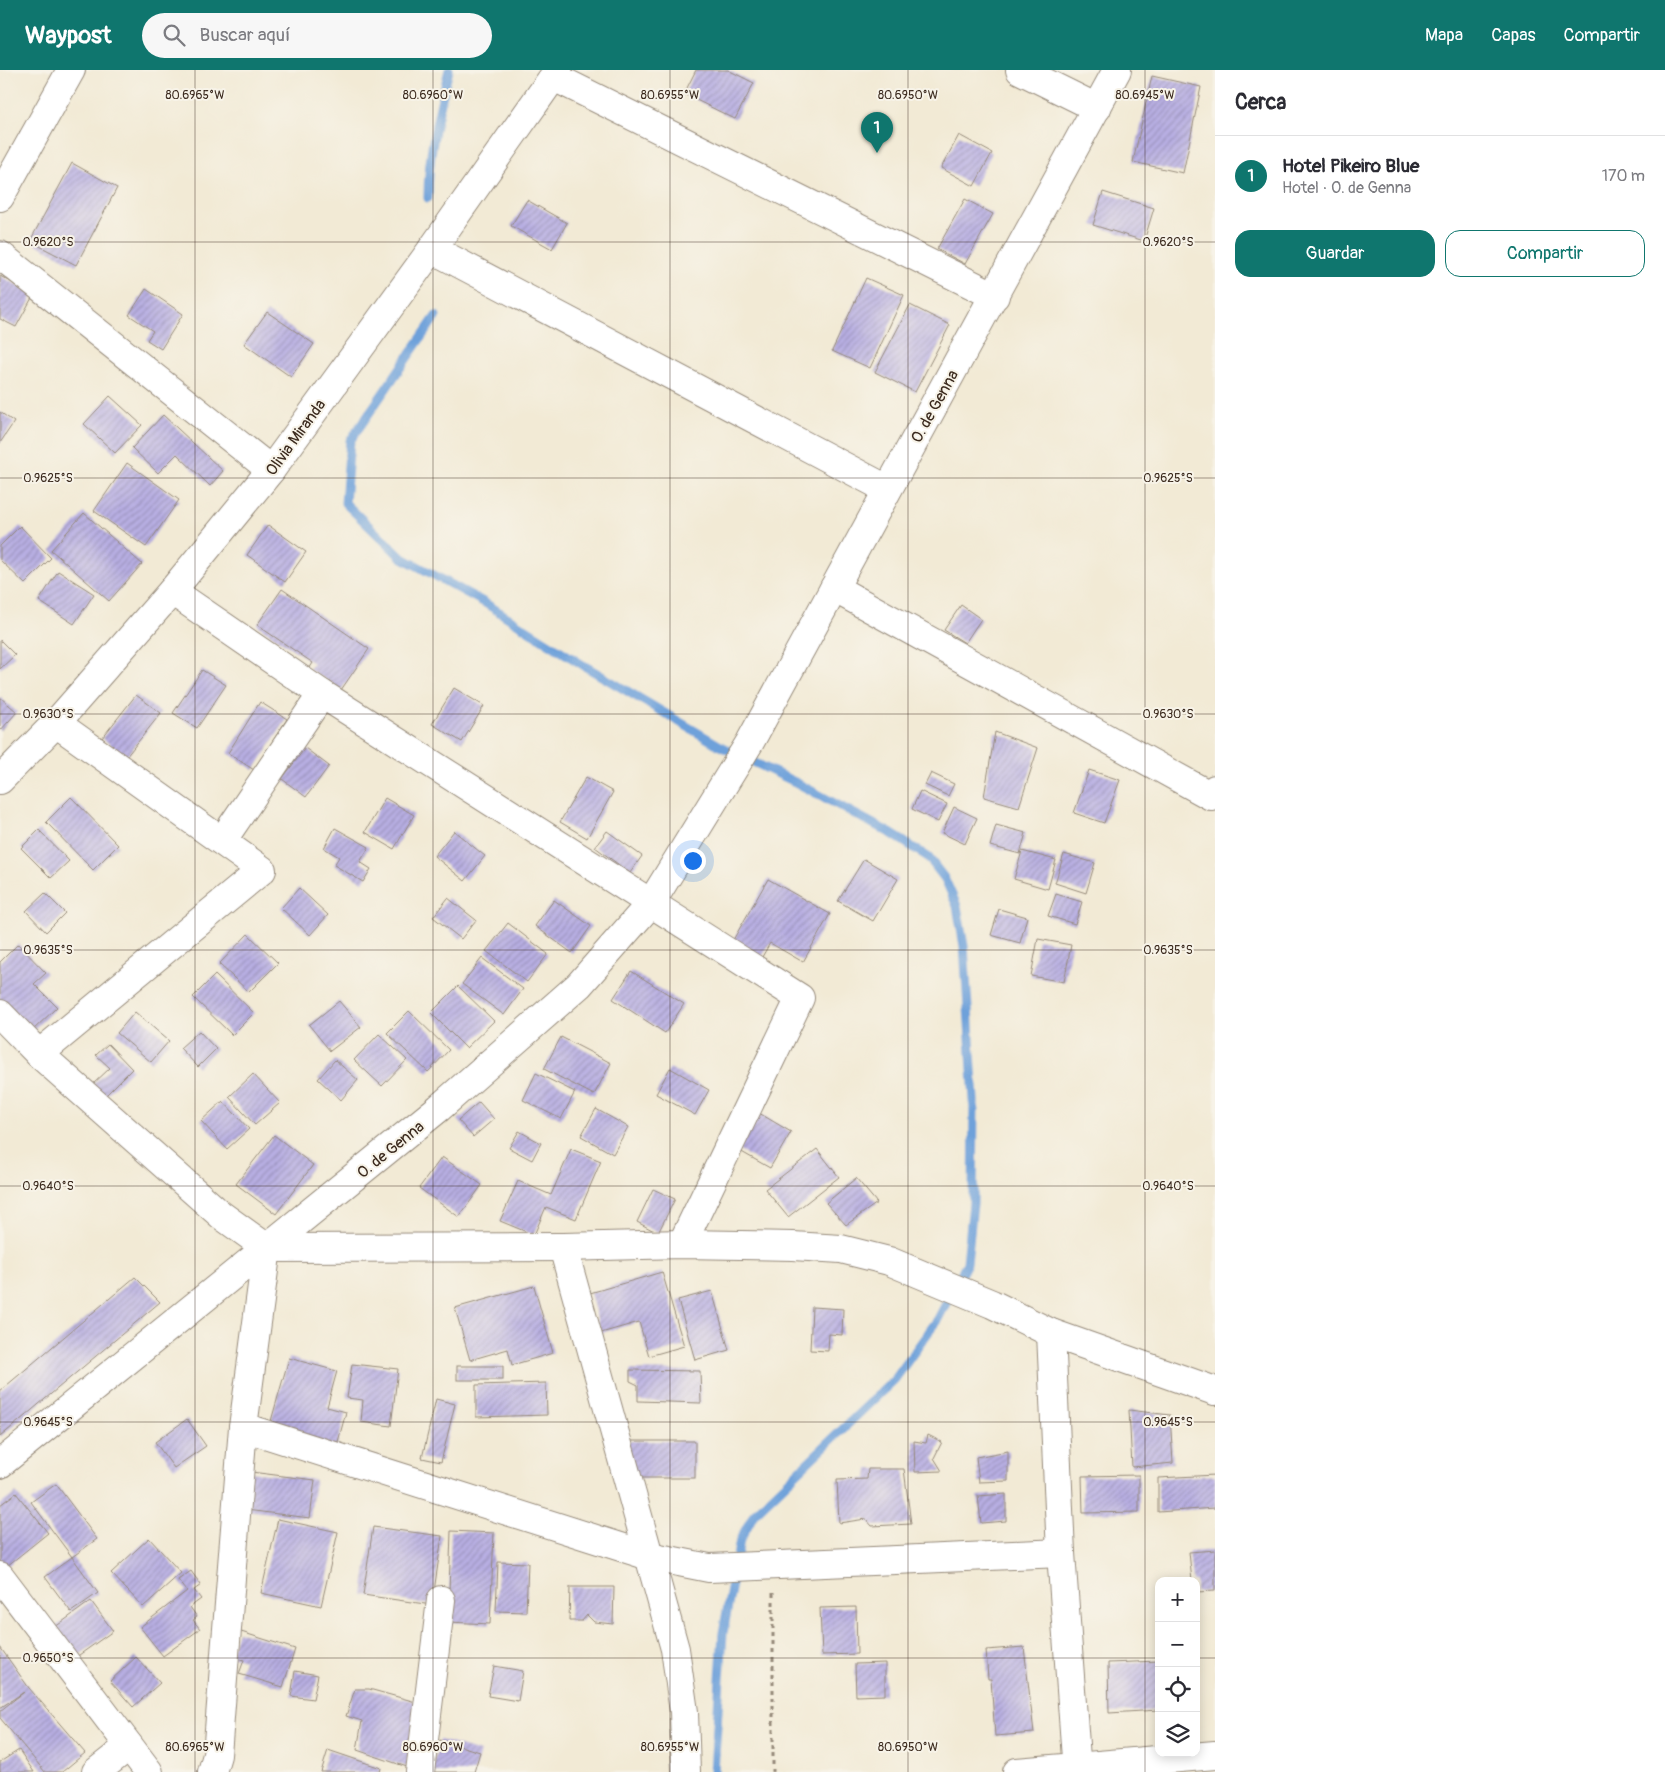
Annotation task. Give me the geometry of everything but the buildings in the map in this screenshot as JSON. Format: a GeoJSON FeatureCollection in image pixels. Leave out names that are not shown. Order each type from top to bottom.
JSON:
{"type":"FeatureCollection","features":[{"type":"Feature","properties":{"kind":"street"},"geometry":{"type":"LineString","coordinates":[[0,197],[71,70]]}},
{"type":"Feature","properties":{"kind":"street"},"geometry":{"type":"LineString","coordinates":[[1020,70],[1097,108]]}},
{"type":"Feature","properties":{"kind":"street","name":"O. de Genna"},"geometry":{"type":"LineString","coordinates":[[0,1464],[439,1108],[579,985],[651,903],[750,742],[1117,70]]}},
{"type":"Feature","properties":{"kind":"street"},"geometry":{"type":"LineString","coordinates":[[556,73],[995,296]]}},
{"type":"Feature","properties":{"kind":"street","name":"Olivia Miranda"},"geometry":{"type":"LineString","coordinates":[[0,780],[56,723],[172,591],[271,470],[432,249],[556,73]]}},
{"type":"Feature","properties":{"kind":"street"},"geometry":{"type":"LineString","coordinates":[[432,249],[887,489]]}},
{"type":"Feature","properties":{"kind":"street"},"geometry":{"type":"LineString","coordinates":[[0,255],[271,470]]}},
{"type":"Feature","properties":{"kind":"street"},"geometry":{"type":"LineString","coordinates":[[834,588],[1211,796],[1215,789]]}},
{"type":"Feature","properties":{"kind":"street"},"geometry":{"type":"LineString","coordinates":[[172,591],[322,694],[800,998],[682,1244]]}},
{"type":"Feature","properties":{"kind":"street"},"geometry":{"type":"LineString","coordinates":[[222,841],[322,694]]}},
{"type":"Feature","properties":{"kind":"street"},"geometry":{"type":"LineString","coordinates":[[40,1054],[262,870],[56,723]]}},
{"type":"Feature","properties":{"kind":"street"},"geometry":{"type":"LineString","coordinates":[[0,1014],[40,1054],[221,1215],[268,1248],[563,1247],[682,1244],[841,1249],[889,1261],[992,1304],[1051,1333],[1215,1391]]}},
{"type":"Feature","properties":{"kind":"street"},"geometry":{"type":"LineString","coordinates":[[563,1247],[676,1649],[684,1712],[681,1769]]}},
{"type":"Feature","properties":{"kind":"street"},"geometry":{"type":"LineString","coordinates":[[221,1766],[243,1428],[268,1248]]}},
{"type":"Feature","properties":{"kind":"street"},"geometry":{"type":"LineString","coordinates":[[1051,1333],[1061,1554],[1077,1770]]}},
{"type":"Feature","properties":{"kind":"street"},"geometry":{"type":"LineString","coordinates":[[243,1428],[649,1556],[709,1568],[1061,1554]]}},
{"type":"Feature","properties":{"kind":"street"},"geometry":{"type":"LineString","coordinates":[[0,1576],[149,1772]]}},
{"type":"Feature","properties":{"kind":"street"},"geometry":{"type":"LineString","coordinates":[[420,1772],[441,1600]]}},
{"type":"Feature","properties":{"kind":"street"},"geometry":{"type":"LineString","coordinates":[[96,1772],[129,1746]]}},
{"type":"Feature","properties":{"kind":"street"},"geometry":{"type":"LineString","coordinates":[[1017,1772],[1077,1770],[1215,1755]]}},
{"type":"Feature","properties":{"kind":"path"},"geometry":{"type":"LineString","coordinates":[[762,1566],[773,1772]]}},
{"type":"Feature","properties":{"kind":"waterway"},"geometry":{"type":"LineString","coordinates":[[428,198],[432,150],[449,70]]}},
{"type":"Feature","properties":{"kind":"waterway"},"geometry":{"type":"LineString","coordinates":[[436,316],[350,441],[345,503],[401,557],[485,603],[583,665],[722,747],[797,783],[892,834],[928,857],[945,879],[957,906],[964,946],[974,1100],[973,1203],[967,1263],[938,1319],[895,1379],[754,1514],[740,1540],[723,1633],[714,1772]]}},
{"type":"Feature","properties":{"kind":"place","name":"Hotel Pikeiro Blue"},"geometry":{"type":"Point","coordinates":[877,153]}}]}
